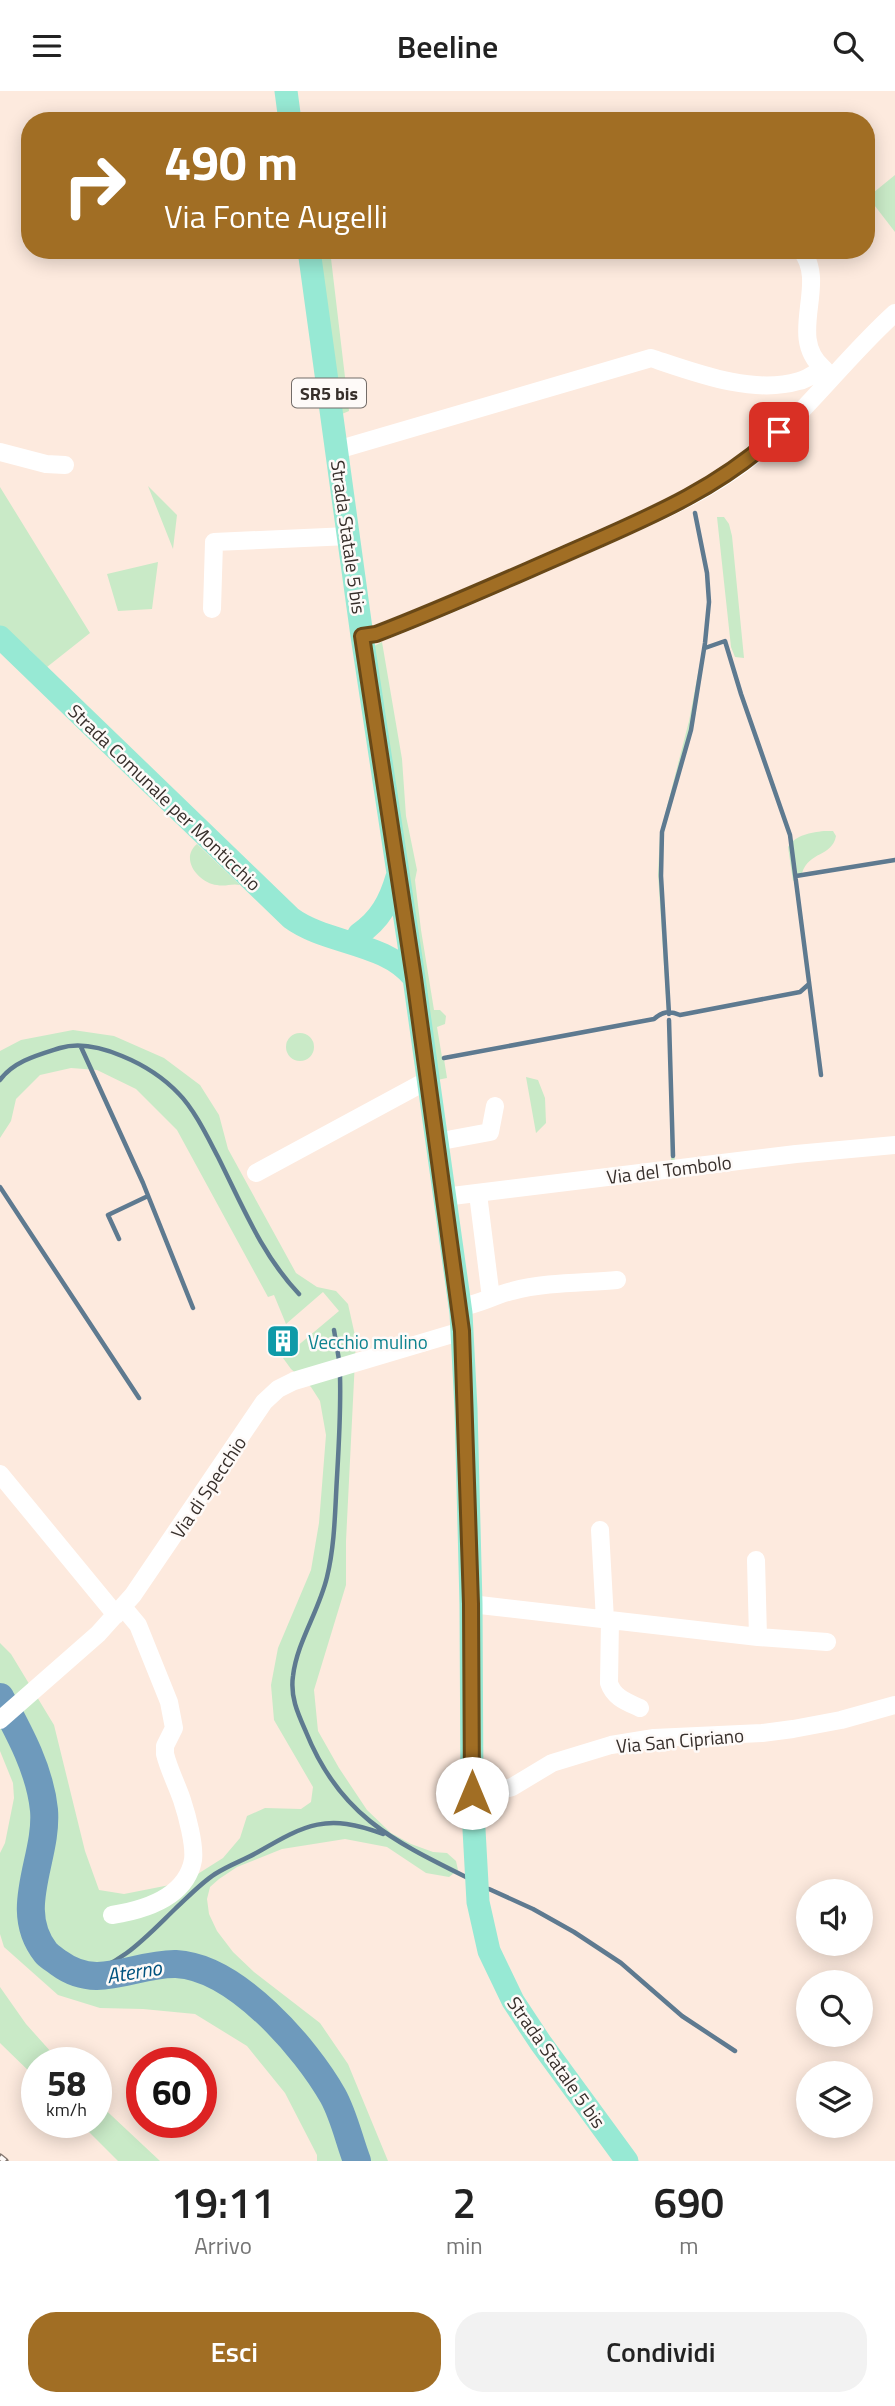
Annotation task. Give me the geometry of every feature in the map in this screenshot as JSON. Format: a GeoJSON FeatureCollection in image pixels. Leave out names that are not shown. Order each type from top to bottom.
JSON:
{"type":"FeatureCollection","features":[{"type":"Feature","properties":{"kind":"main road"},"geometry":{"type":"LineString","coordinates":[[286,91],[289,112]]}},
{"type":"Feature","properties":{"kind":"main road","name":"Strada Statale 5 bis"},"geometry":{"type":"LineString","coordinates":[[310,259],[362,636],[460,1307],[471,1604],[472,1793],[478,1902],[482,1927],[493,1959],[526,2022],[627,2161]]}},
{"type":"Feature","properties":{"kind":"main road","name":"Strada Comunale per Monticchio"},"geometry":{"type":"LineString","coordinates":[[0,637],[283,912],[311,931],[356,941],[383,954],[394,953],[409,944]]}},
{"type":"Feature","properties":{"kind":"main road"},"geometry":{"type":"LineString","coordinates":[[356,941],[382,913],[398,874]]}},
{"type":"Feature","properties":{"kind":"main road","name":"Strada Comunale per Monticchio"},"geometry":{"type":"LineString","coordinates":[[356,941],[401,965],[414,978]]}},
{"type":"Feature","properties":{"kind":"street"},"geometry":{"type":"LineString","coordinates":[[806,259],[811,272],[807,346],[813,359],[827,372]]}},
{"type":"Feature","properties":{"kind":"street"},"geometry":{"type":"LineString","coordinates":[[362,636],[376,634],[489,587],[688,498],[719,481],[765,446],[827,372],[895,313]]}},
{"type":"Feature","properties":{"kind":"street"},"geometry":{"type":"LineString","coordinates":[[337,450],[652,358],[689,371],[741,384],[786,384],[827,372]]}},
{"type":"Feature","properties":{"kind":"street"},"geometry":{"type":"LineString","coordinates":[[0,452],[46,464],[65,465]]}},
{"type":"Feature","properties":{"kind":"street"},"geometry":{"type":"LineString","coordinates":[[212,609],[214,542],[349,537]]}},
{"type":"Feature","properties":{"kind":"street"},"geometry":{"type":"LineString","coordinates":[[256,1173],[428,1080]]}},
{"type":"Feature","properties":{"kind":"street"},"geometry":{"type":"LineString","coordinates":[[436,1142],[490,1132],[495,1106]]}},
{"type":"Feature","properties":{"kind":"street","name":"Via del Tombolo"},"geometry":{"type":"LineString","coordinates":[[443,1196],[782,1155],[895,1145]]}},
{"type":"Feature","properties":{"kind":"street"},"geometry":{"type":"LineString","coordinates":[[478,1202],[491,1298]]}},
{"type":"Feature","properties":{"kind":"street"},"geometry":{"type":"LineString","coordinates":[[460,1307],[531,1287],[617,1280]]}},
{"type":"Feature","properties":{"kind":"street","name":"Via di Specchio"},"geometry":{"type":"LineString","coordinates":[[0,1720],[120,1611],[144,1581],[264,1402],[275,1391],[295,1381],[462,1331]]}},
{"type":"Feature","properties":{"kind":"street"},"geometry":{"type":"LineString","coordinates":[[0,1474],[120,1611],[138,1625],[169,1702],[174,1728],[165,1746],[165,1754],[185,1809],[193,1855],[187,1874],[167,1897],[148,1908],[112,1915]]}},
{"type":"Feature","properties":{"kind":"street"},"geometry":{"type":"LineString","coordinates":[[600,1530],[608,1620],[609,1683],[611,1691],[618,1697],[640,1708]]}},
{"type":"Feature","properties":{"kind":"street"},"geometry":{"type":"LineString","coordinates":[[756,1560],[758,1637]]}},
{"type":"Feature","properties":{"kind":"street"},"geometry":{"type":"LineString","coordinates":[[471,1604],[758,1637],[827,1642]]}},
{"type":"Feature","properties":{"kind":"street","name":"Via San Cipriano"},"geometry":{"type":"LineString","coordinates":[[472,1793],[512,1787],[552,1763],[611,1745],[654,1738],[793,1729],[841,1720],[895,1705]]}},
{"type":"Feature","properties":{"kind":"green space"},"geometry":{"type":"Polygon","coordinates":[[[895,175],[895,232],[875,206],[875,191],[895,175]]]}},
{"type":"Feature","properties":{"kind":"green space"},"geometry":{"type":"Polygon","coordinates":[[[320,259],[331,259],[349,411],[342,414],[320,259]]]}},
{"type":"Feature","properties":{"kind":"green space"},"geometry":{"type":"Polygon","coordinates":[[[148,486],[177,515],[173,549],[148,486]]]}},
{"type":"Feature","properties":{"kind":"green space"},"geometry":{"type":"Polygon","coordinates":[[[0,487],[90,633],[47,667],[29,649],[23,651],[0,629],[0,487]]]}},
{"type":"Feature","properties":{"kind":"green space"},"geometry":{"type":"Polygon","coordinates":[[[717,517],[724,517],[732,536],[744,658],[735,657],[731,647],[717,517]]]}},
{"type":"Feature","properties":{"kind":"green space"},"geometry":{"type":"Polygon","coordinates":[[[158,562],[152,609],[118,611],[107,574],[158,562]]]}},
{"type":"Feature","properties":{"kind":"green space"},"geometry":{"type":"Polygon","coordinates":[[[382,642],[402,759],[406,816],[417,870],[415,880],[421,930],[434,1010],[440,1010],[446,1016],[445,1024],[437,1027],[442,1057],[654,1019],[667,1011],[658,874],[660,834],[689,721],[703,647],[706,645],[694,723],[663,834],[662,866],[670,1011],[679,1014],[799,992],[803,988],[803,992],[680,1016],[667,1014],[655,1020],[444,1059],[447,1078],[437,1080],[374,646],[382,642]]]}},
{"type":"Feature","properties":{"kind":"green space"},"geometry":{"type":"Polygon","coordinates":[[[833,831],[836,836],[834,843],[810,861],[802,873],[895,859],[895,862],[801,876],[793,881],[788,847],[800,837],[833,831]]]}},
{"type":"Feature","properties":{"kind":"green space"},"geometry":{"type":"Polygon","coordinates":[[[197,844],[240,885],[217,885],[198,875],[190,856],[197,844]]]}},
{"type":"Feature","properties":{"kind":"green space"},"geometry":{"type":"Polygon","coordinates":[[[669,1020],[675,1163],[671,1164],[668,1023],[669,1020]]]}},
{"type":"Feature","properties":{"kind":"green space"},"geometry":{"type":"Polygon","coordinates":[[[73,1030],[114,1036],[164,1058],[200,1085],[219,1115],[228,1149],[296,1273],[317,1287],[336,1291],[348,1304],[356,1340],[346,1585],[314,1690],[318,1731],[367,1810],[391,1833],[411,1844],[433,1852],[447,1853],[456,1861],[458,1870],[449,1877],[426,1873],[387,1847],[345,1839],[282,1849],[237,1867],[210,1887],[207,1899],[209,1914],[217,1931],[233,1952],[254,1972],[320,2023],[348,2064],[388,2161],[317,2161],[317,2155],[285,2093],[247,2046],[195,2014],[100,2008],[58,1995],[4,1947],[0,1934],[0,1853],[5,1843],[14,1798],[13,1783],[0,1751],[0,1643],[11,1654],[54,1725],[85,1851],[99,1890],[124,1894],[185,1882],[223,1858],[240,1838],[247,1816],[265,1808],[301,1809],[311,1802],[313,1787],[274,1720],[271,1685],[278,1648],[311,1570],[319,1523],[326,1435],[320,1401],[311,1387],[283,1358],[339,1311],[323,1292],[286,1324],[274,1295],[268,1297],[177,1130],[136,1089],[97,1070],[71,1068],[40,1075],[16,1099],[11,1121],[0,1138],[0,1051],[21,1040],[73,1030]]]}},
{"type":"Feature","properties":{"kind":"green space"},"geometry":{"type":"Polygon","coordinates":[[[300,1033],[310,1037],[314,1047],[310,1057],[300,1061],[290,1057],[286,1047],[290,1037],[300,1033]]]}},
{"type":"Feature","properties":{"kind":"green space"},"geometry":{"type":"Polygon","coordinates":[[[526,1077],[538,1080],[545,1098],[546,1123],[536,1133],[526,1077]]]}},
{"type":"Feature","properties":{"kind":"green space"},"geometry":{"type":"Polygon","coordinates":[[[0,1987],[26,2024],[47,2047],[21,2047],[21,2063],[0,2043],[0,1987]]]}},
{"type":"Feature","properties":{"kind":"green space"},"geometry":{"type":"Polygon","coordinates":[[[112,2116],[126,2129],[126,2138],[135,2138],[160,2161],[118,2161],[95,2138],[112,2138],[112,2116]]]}},
{"type":"Feature","properties":{"kind":"waterway"},"geometry":{"type":"LineString","coordinates":[[669,1014],[661,876],[662,832],[691,730],[709,602],[707,573],[695,513]]}},
{"type":"Feature","properties":{"kind":"waterway"},"geometry":{"type":"LineString","coordinates":[[705,648],[725,641],[790,835],[821,1075]]}},
{"type":"Feature","properties":{"kind":"waterway"},"geometry":{"type":"LineString","coordinates":[[796,876],[895,860]]}},
{"type":"Feature","properties":{"kind":"waterway"},"geometry":{"type":"LineString","coordinates":[[444,1058],[654,1019],[666,1013],[680,1015],[800,992],[809,984]]}},
{"type":"Feature","properties":{"kind":"waterway"},"geometry":{"type":"LineString","coordinates":[[669,1020],[673,1156]]}},
{"type":"Feature","properties":{"kind":"waterway"},"geometry":{"type":"LineString","coordinates":[[0,1080],[12,1068],[27,1059],[75,1046],[115,1053],[159,1076],[185,1100],[210,1141],[263,1246],[299,1294]]}},
{"type":"Feature","properties":{"kind":"waterway"},"geometry":{"type":"LineString","coordinates":[[81,1047],[143,1183],[193,1308]]}},
{"type":"Feature","properties":{"kind":"waterway"},"geometry":{"type":"LineString","coordinates":[[0,1187],[139,1398]]}},
{"type":"Feature","properties":{"kind":"waterway"},"geometry":{"type":"LineString","coordinates":[[119,1239],[108,1215],[148,1196]]}},
{"type":"Feature","properties":{"kind":"waterway"},"geometry":{"type":"LineString","coordinates":[[334,1330],[339,1360]]}},
{"type":"Feature","properties":{"kind":"waterway"},"geometry":{"type":"LineString","coordinates":[[340,1376],[332,1552],[323,1590],[295,1663],[292,1684],[295,1705],[319,1760],[351,1804],[391,1836],[466,1877]]}},
{"type":"Feature","properties":{"kind":"waterway","name":"Aterno"},"geometry":{"type":"LineString","coordinates":[[0,1697],[28,1752],[42,1795],[44,1828],[33,1883],[31,1919],[36,1936],[46,1953],[74,1971],[88,1975],[102,1976],[176,1964],[199,1969],[222,1979],[245,1994],[287,2034],[321,2077],[337,2104],[357,2161]]}},
{"type":"Feature","properties":{"kind":"waterway"},"geometry":{"type":"LineString","coordinates":[[80,1974],[94,1971],[120,1958],[210,1878],[290,1834],[304,1828],[331,1823],[347,1824],[383,1834]]}},
{"type":"Feature","properties":{"kind":"waterway"},"geometry":{"type":"LineString","coordinates":[[489,1889],[574,1932],[621,1963],[682,2016],[735,2051]]}},
{"type":"Feature","properties":{"kind":"railway"},"geometry":{"type":"LineString","coordinates":[[0,2157],[5,2161]]}},
{"type":"Feature","properties":{"kind":"place","name":"Vecchio mulino"},"geometry":{"type":"Point","coordinates":[283,1341]}},
{"type":"Feature","properties":{"kind":"route"},"geometry":{"type":"LineString","coordinates":[[472,1793],[471,1604],[461,1313],[362,636],[376,634],[489,587],[674,505],[719,481],[779,432]]}}]}
